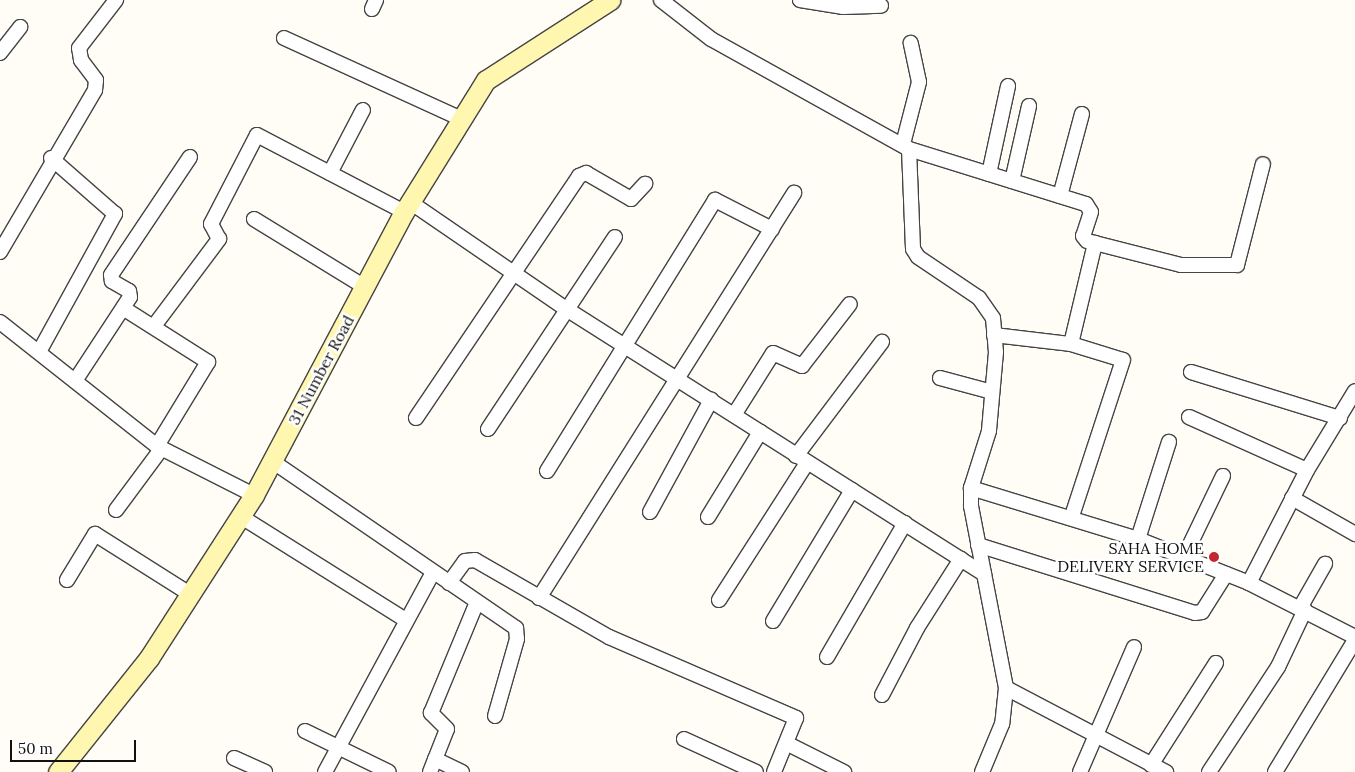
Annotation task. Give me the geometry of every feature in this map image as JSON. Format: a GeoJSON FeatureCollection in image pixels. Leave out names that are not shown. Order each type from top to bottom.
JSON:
{"type":"FeatureCollection","features":[{"type":"Feature","properties":{"kind":"main road","name":"31 Number Road"},"geometry":{"type":"LineString","coordinates":[[58,772],[131,682],[254,495],[407,207],[486,80],[610,0]]}},
{"type":"Feature","properties":{"kind":"street"},"geometry":{"type":"LineString","coordinates":[[0,252],[51,158],[96,86],[80,60],[79,48],[116,0]]}},
{"type":"Feature","properties":{"kind":"street"},"geometry":{"type":"LineString","coordinates":[[660,0],[711,40],[906,146],[1090,207],[1083,236],[1095,243],[1169,264],[1236,266],[1263,164]]}},
{"type":"Feature","properties":{"kind":"street"},"geometry":{"type":"LineString","coordinates":[[800,0],[843,7],[881,6]]}},
{"type":"Feature","properties":{"kind":"street"},"geometry":{"type":"LineString","coordinates":[[0,53],[20,27]]}},
{"type":"Feature","properties":{"kind":"street"},"geometry":{"type":"LineString","coordinates":[[284,38],[462,119]]}},
{"type":"Feature","properties":{"kind":"street"},"geometry":{"type":"LineString","coordinates":[[911,43],[918,82],[906,146],[913,249],[918,257],[980,298],[993,318],[992,392],[989,431],[971,488],[978,545],[1006,688],[1002,724],[987,770]]}},
{"type":"Feature","properties":{"kind":"street"},"geometry":{"type":"LineString","coordinates":[[990,174],[1008,86]]}},
{"type":"Feature","properties":{"kind":"street"},"geometry":{"type":"LineString","coordinates":[[1012,181],[1029,106]]}},
{"type":"Feature","properties":{"kind":"street"},"geometry":{"type":"LineString","coordinates":[[330,173],[363,110]]}},
{"type":"Feature","properties":{"kind":"street"},"geometry":{"type":"LineString","coordinates":[[1060,196],[1082,114]]}},
{"type":"Feature","properties":{"kind":"street"},"geometry":{"type":"LineString","coordinates":[[154,326],[219,239],[211,224],[256,137],[330,173],[407,207],[984,574]]}},
{"type":"Feature","properties":{"kind":"street"},"geometry":{"type":"LineString","coordinates":[[75,381],[123,308],[130,293],[112,281],[111,275],[190,157]]}},
{"type":"Feature","properties":{"kind":"street"},"geometry":{"type":"LineString","coordinates":[[39,352],[115,214],[51,158]]}},
{"type":"Feature","properties":{"kind":"street"},"geometry":{"type":"LineString","coordinates":[[416,418],[510,271],[582,173],[631,199],[646,184]]}},
{"type":"Feature","properties":{"kind":"street"},"geometry":{"type":"LineString","coordinates":[[539,598],[680,379],[794,194]]}},
{"type":"Feature","properties":{"kind":"street"},"geometry":{"type":"LineString","coordinates":[[547,471],[717,198],[772,229]]}},
{"type":"Feature","properties":{"kind":"street"},"geometry":{"type":"LineString","coordinates":[[254,220],[366,287]]}},
{"type":"Feature","properties":{"kind":"street"},"geometry":{"type":"LineString","coordinates":[[488,429],[615,237]]}},
{"type":"Feature","properties":{"kind":"street"},"geometry":{"type":"LineString","coordinates":[[1072,344],[1095,243]]}},
{"type":"Feature","properties":{"kind":"street"},"geometry":{"type":"LineString","coordinates":[[734,415],[773,353],[802,366],[850,304]]}},
{"type":"Feature","properties":{"kind":"street"},"geometry":{"type":"LineString","coordinates":[[116,510],[160,447],[208,362],[123,308]]}},
{"type":"Feature","properties":{"kind":"street"},"geometry":{"type":"LineString","coordinates":[[0,322],[160,447],[254,495]]}},
{"type":"Feature","properties":{"kind":"street"},"geometry":{"type":"LineString","coordinates":[[994,335],[1072,344],[1123,360],[1072,516]]}},
{"type":"Feature","properties":{"kind":"street"},"geometry":{"type":"LineString","coordinates":[[719,600],[801,459],[882,342]]}},
{"type":"Feature","properties":{"kind":"street"},"geometry":{"type":"LineString","coordinates":[[1191,372],[1340,418]]}},
{"type":"Feature","properties":{"kind":"street"},"geometry":{"type":"LineString","coordinates":[[940,378],[992,392]]}},
{"type":"Feature","properties":{"kind":"street"},"geometry":{"type":"LineString","coordinates":[[1249,583],[1307,470],[1354,395]]}},
{"type":"Feature","properties":{"kind":"street"},"geometry":{"type":"LineString","coordinates":[[650,512],[711,400]]}},
{"type":"Feature","properties":{"kind":"street"},"geometry":{"type":"LineString","coordinates":[[1189,417],[1307,470]]}},
{"type":"Feature","properties":{"kind":"street"},"geometry":{"type":"LineString","coordinates":[[708,517],[760,432]]}},
{"type":"Feature","properties":{"kind":"street"},"geometry":{"type":"LineString","coordinates":[[1138,539],[1169,442]]}},
{"type":"Feature","properties":{"kind":"street"},"geometry":{"type":"LineString","coordinates":[[272,461],[477,602],[519,634],[495,716]]}},
{"type":"Feature","properties":{"kind":"street"},"geometry":{"type":"LineString","coordinates":[[1184,557],[1223,476]]}},
{"type":"Feature","properties":{"kind":"street"},"geometry":{"type":"LineString","coordinates":[[971,488],[1072,516],[1138,539],[1249,583],[1355,638],[1275,772]]}},
{"type":"Feature","properties":{"kind":"street"},"geometry":{"type":"LineString","coordinates":[[773,621],[852,490]]}},
{"type":"Feature","properties":{"kind":"street"},"geometry":{"type":"LineString","coordinates":[[1292,498],[1354,533]]}},
{"type":"Feature","properties":{"kind":"street"},"geometry":{"type":"LineString","coordinates":[[240,516],[404,620]]}},
{"type":"Feature","properties":{"kind":"street"},"geometry":{"type":"LineString","coordinates":[[826,657],[905,523]]}},
{"type":"Feature","properties":{"kind":"street"},"geometry":{"type":"LineString","coordinates":[[67,580],[95,534],[190,594]]}},
{"type":"Feature","properties":{"kind":"street"},"geometry":{"type":"LineString","coordinates":[[978,545],[1195,613],[1202,612],[1226,574]]}},
{"type":"Feature","properties":{"kind":"street"},"geometry":{"type":"LineString","coordinates":[[882,695],[917,628],[961,559]]}},
{"type":"Feature","properties":{"kind":"street"},"geometry":{"type":"LineString","coordinates":[[449,583],[466,562],[475,560],[609,637],[796,718],[788,744],[774,772]]}},
{"type":"Feature","properties":{"kind":"street"},"geometry":{"type":"LineString","coordinates":[[1210,772],[1278,668],[1302,609],[1325,564]]}},
{"type":"Feature","properties":{"kind":"street"},"geometry":{"type":"LineString","coordinates":[[325,772],[404,620],[433,572]]}},
{"type":"Feature","properties":{"kind":"street"},"geometry":{"type":"LineString","coordinates":[[430,772],[447,726],[431,712],[477,602]]}},
{"type":"Feature","properties":{"kind":"street"},"geometry":{"type":"LineString","coordinates":[[1080,772],[1134,647]]}},
{"type":"Feature","properties":{"kind":"street"},"geometry":{"type":"LineString","coordinates":[[1151,765],[1216,663]]}},
{"type":"Feature","properties":{"kind":"street"},"geometry":{"type":"LineString","coordinates":[[1006,688],[1096,737],[1166,772]]}},
{"type":"Feature","properties":{"kind":"street"},"geometry":{"type":"LineString","coordinates":[[305,731],[389,772]]}},
{"type":"Feature","properties":{"kind":"street"},"geometry":{"type":"LineString","coordinates":[[684,739],[756,772]]}},
{"type":"Feature","properties":{"kind":"street"},"geometry":{"type":"LineString","coordinates":[[788,744],[844,772]]}},
{"type":"Feature","properties":{"kind":"street"},"geometry":{"type":"LineString","coordinates":[[234,758],[265,772]]}},
{"type":"Feature","properties":{"kind":"street"},"geometry":{"type":"LineString","coordinates":[[435,759],[462,772]]}},
{"type":"Feature","properties":{"kind":"place","name":"SAHA HOME DELIVERY SERVICE"},"geometry":{"type":"Point","coordinates":[1214,557]}}]}
